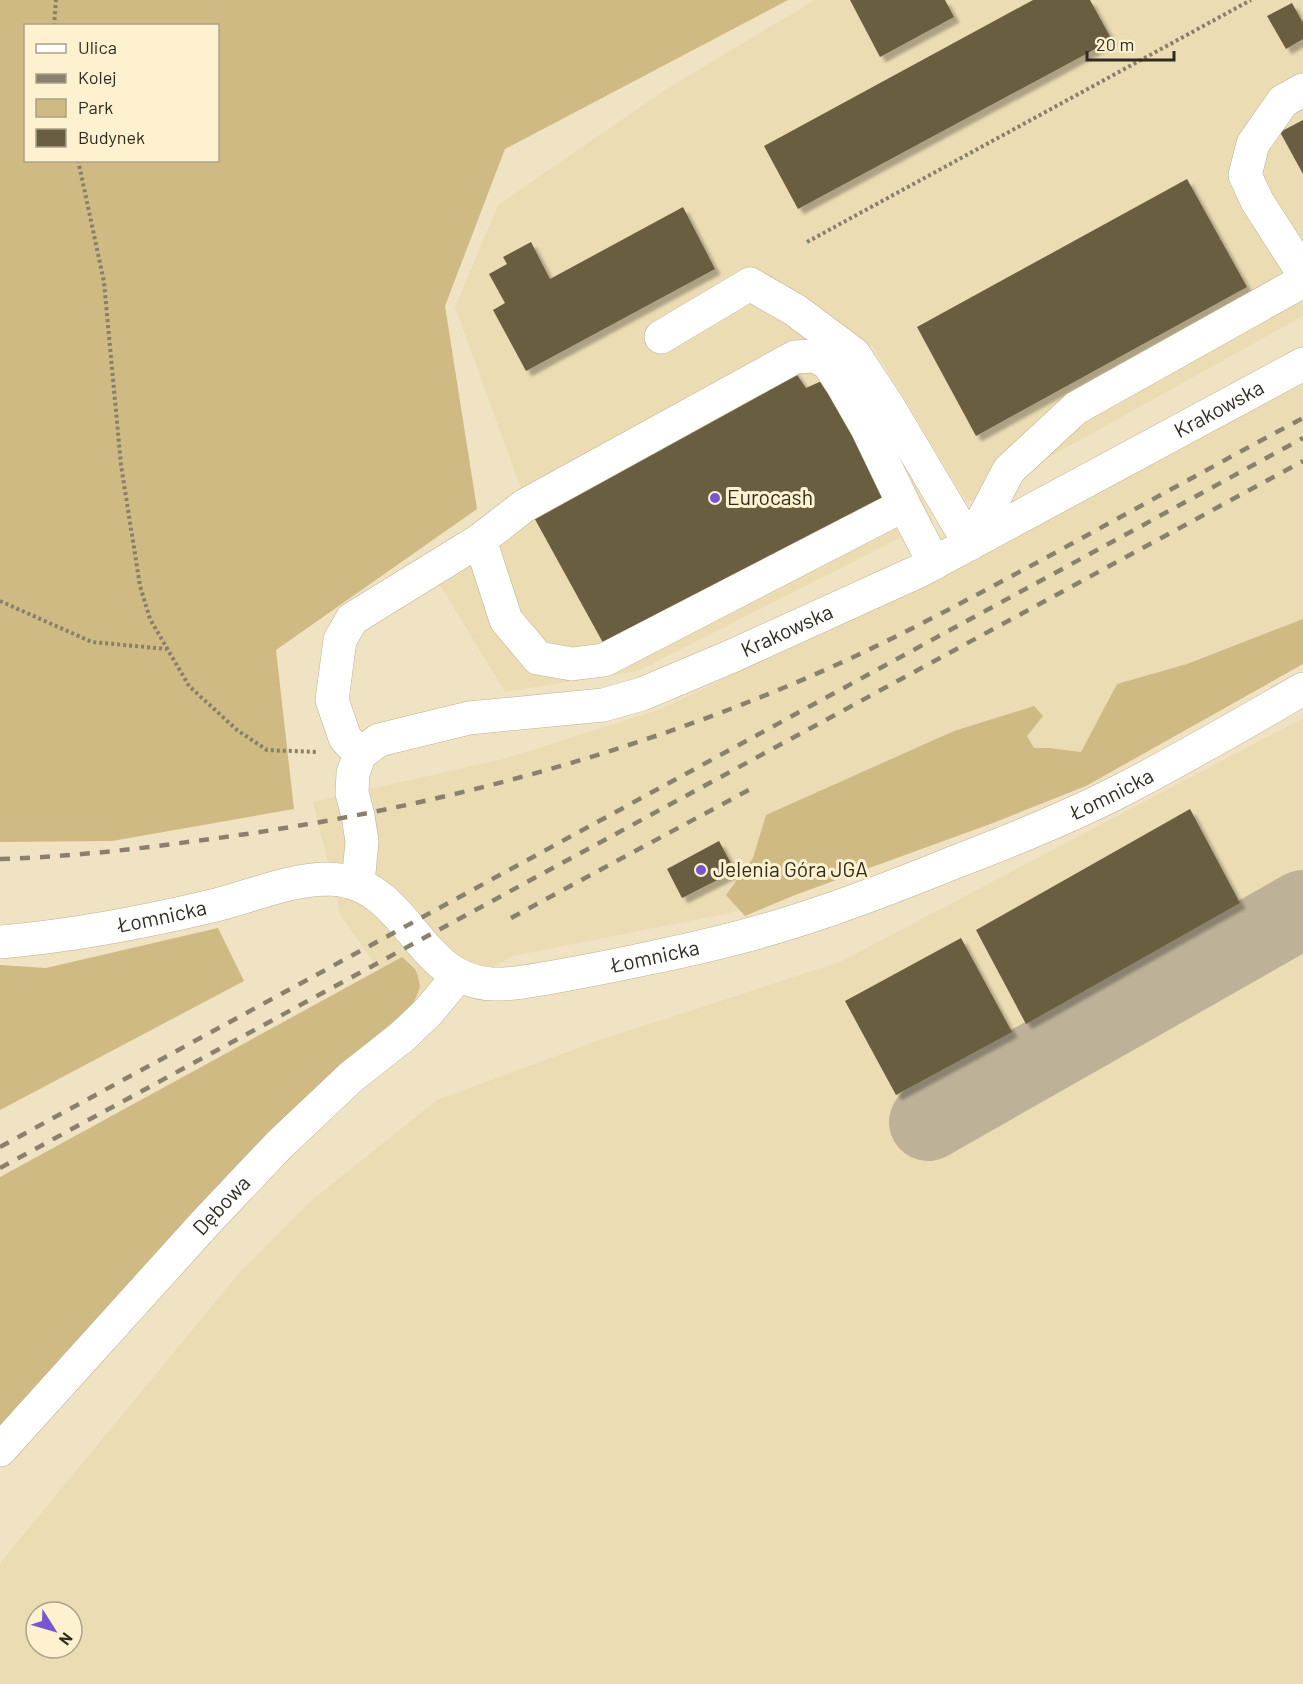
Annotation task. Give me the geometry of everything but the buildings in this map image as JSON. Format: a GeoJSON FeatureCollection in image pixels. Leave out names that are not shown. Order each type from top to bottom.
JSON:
{"type":"FeatureCollection","features":[{"type":"Feature","properties":{"kind":"street"},"geometry":{"type":"LineString","coordinates":[[1303,90],[1283,101],[1253,144],[1245,175],[1257,201],[1303,273]]}},
{"type":"Feature","properties":{"kind":"street"},"geometry":{"type":"LineString","coordinates":[[970,544],[1009,470],[1076,408],[1303,281]]}},
{"type":"Feature","properties":{"kind":"street"},"geometry":{"type":"LineString","coordinates":[[661,337],[750,284],[795,310],[854,354],[887,404],[970,544]]}},
{"type":"Feature","properties":{"kind":"street"},"geometry":{"type":"LineString","coordinates":[[358,884],[362,841],[352,793],[353,773],[360,754],[345,738],[332,700],[340,640],[352,619],[480,540],[524,506],[795,357],[815,356],[828,363],[843,386],[867,428],[934,563]]}},
{"type":"Feature","properties":{"kind":"street","name":"Krakowska"},"geometry":{"type":"LineString","coordinates":[[360,754],[380,740],[469,718],[603,705],[642,694],[732,656],[934,563],[1303,364]]}},
{"type":"Feature","properties":{"kind":"street"},"geometry":{"type":"LineString","coordinates":[[480,540],[506,620],[538,658],[572,664],[604,660],[904,505]]}},
{"type":"Feature","properties":{"kind":"street","name":"Łomnicka"},"geometry":{"type":"LineString","coordinates":[[0,942],[74,934],[215,905],[298,882],[342,880],[358,884],[383,899],[408,925],[434,958],[444,968],[458,976],[483,983],[516,983],[603,968],[712,945],[835,908],[1022,836],[1117,793],[1303,689]]}},
{"type":"Feature","properties":{"kind":"street","name":"Dębowa"},"geometry":{"type":"LineString","coordinates":[[0,1450],[207,1221],[279,1145],[351,1077],[403,1036],[429,1011],[458,976]]}},
{"type":"Feature","properties":{"kind":"path"},"geometry":{"type":"LineString","coordinates":[[54,24],[56,0]]}},
{"type":"Feature","properties":{"kind":"path"},"geometry":{"type":"LineString","coordinates":[[807,242],[1251,0]]}},
{"type":"Feature","properties":{"kind":"path"},"geometry":{"type":"LineString","coordinates":[[78,162],[104,282],[121,465],[140,586],[150,619],[189,686],[237,730],[267,750],[360,754]]}},
{"type":"Feature","properties":{"kind":"path"},"geometry":{"type":"LineString","coordinates":[[0,601],[92,642],[168,649]]}},
{"type":"Feature","properties":{"kind":"shaded area"},"geometry":{"type":"Polygon","coordinates":[[[815,0],[1303,0],[1303,316],[967,503],[872,345],[854,365],[933,521],[638,671],[505,692],[423,557],[524,497],[455,307],[498,205],[665,90],[815,0]]]}},
{"type":"Feature","properties":{"kind":"shaded area"},"geometry":{"type":"Polygon","coordinates":[[[1303,381],[1303,660],[949,839],[730,913],[513,956],[410,1014],[341,916],[313,802],[507,758],[661,709],[939,574],[1303,381]]]}},
{"type":"Feature","properties":{"kind":"shaded area"},"geometry":{"type":"Polygon","coordinates":[[[1303,718],[1303,1684],[0,1684],[0,1563],[240,1272],[312,1200],[437,1100],[597,1041],[840,962],[1303,718]]]}},
{"type":"Feature","properties":{"kind":"green space"},"geometry":{"type":"Polygon","coordinates":[[[0,0],[788,0],[505,149],[445,306],[477,509],[276,650],[294,809],[112,841],[0,842],[0,0]]]}},
{"type":"Feature","properties":{"kind":"green space"},"geometry":{"type":"Polygon","coordinates":[[[1303,619],[1303,664],[1086,786],[993,823],[795,895],[745,916],[726,895],[753,858],[766,815],[954,731],[1034,706],[1043,716],[1027,736],[1034,748],[1081,752],[1117,684],[1187,664],[1303,619]]]}},
{"type":"Feature","properties":{"kind":"green space"},"geometry":{"type":"Polygon","coordinates":[[[218,928],[244,981],[0,1110],[0,965],[46,968],[218,928]]]}},
{"type":"Feature","properties":{"kind":"green space"},"geometry":{"type":"Polygon","coordinates":[[[402,957],[415,969],[418,976],[420,987],[413,1005],[331,1074],[0,1429],[0,1177],[402,957]]]}},
{"type":"Feature","properties":{"kind":"taxiway"},"geometry":{"type":"LineString","coordinates":[[928,1122],[1303,909]]}},
{"type":"Feature","properties":{"kind":"railway"},"geometry":{"type":"LineString","coordinates":[[0,859],[73,855],[146,847],[349,817],[500,783],[649,738],[795,683],[893,638],[1303,418]]}},
{"type":"Feature","properties":{"kind":"railway"},"geometry":{"type":"LineString","coordinates":[[0,1147],[1303,438]]}},
{"type":"Feature","properties":{"kind":"railway"},"geometry":{"type":"LineString","coordinates":[[0,1168],[1303,461]]}},
{"type":"Feature","properties":{"kind":"railway"},"geometry":{"type":"LineString","coordinates":[[511,918],[756,786]]}},
{"type":"Feature","properties":{"kind":"place","name":"Eurocash"},"geometry":{"type":"Point","coordinates":[715,498]}},
{"type":"Feature","properties":{"kind":"place","name":"Jelenia Góra JGA"},"geometry":{"type":"Point","coordinates":[701,870]}}]}
